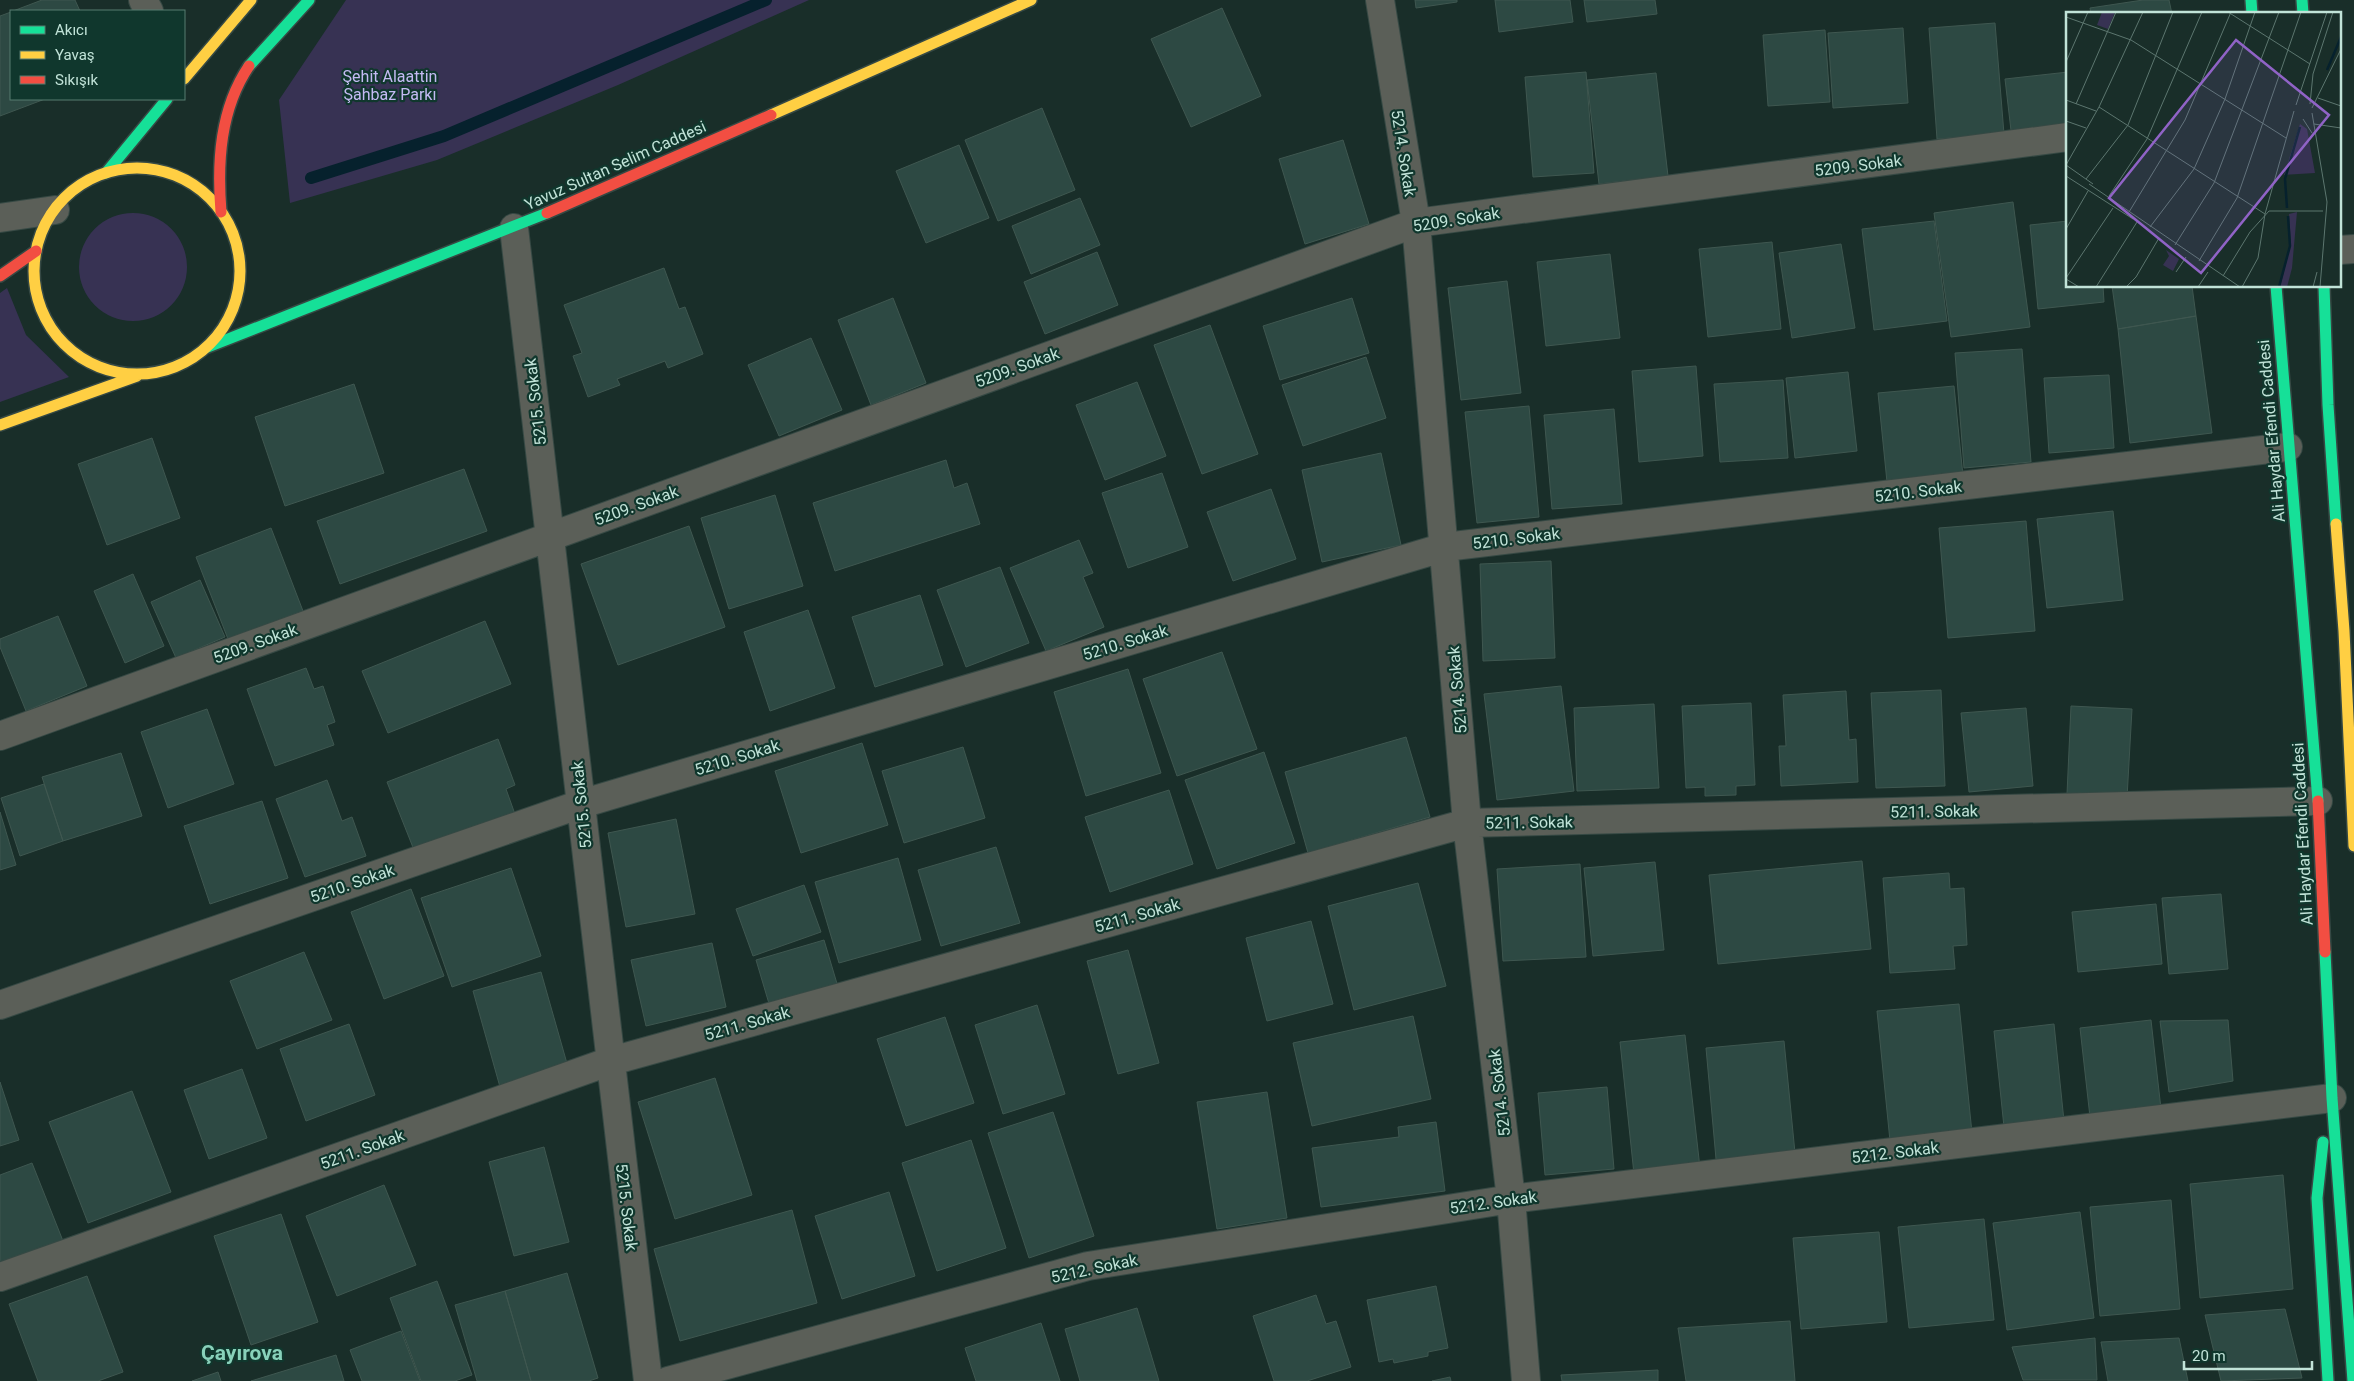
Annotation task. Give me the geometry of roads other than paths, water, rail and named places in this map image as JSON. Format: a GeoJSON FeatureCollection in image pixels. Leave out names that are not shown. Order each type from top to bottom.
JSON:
{"type":"FeatureCollection","features":[{"type":"Feature","properties":{"kind":"main road"},"geometry":{"type":"LineString","coordinates":[[185,76],[251,0]]}},
{"type":"Feature","properties":{"kind":"main road"},"geometry":{"type":"LineString","coordinates":[[221,212],[217,184],[219,161],[231,103],[242,78],[308,0]]}},
{"type":"Feature","properties":{"kind":"main road","name":"Yavuz Sultan Selim Caddesi"},"geometry":{"type":"LineString","coordinates":[[208,347],[514,228],[1030,0]]}},
{"type":"Feature","properties":{"kind":"main road"},"geometry":{"type":"LineString","coordinates":[[106,173],[166,100]]}},
{"type":"Feature","properties":{"kind":"main road","name":"Yavuz Sultan Selim Caddesi"},"geometry":{"type":"LineString","coordinates":[[0,425],[141,374],[177,367],[193,359],[208,347],[230,318],[240,282],[240,264],[237,246],[221,212],[210,198],[195,186],[179,177],[161,171],[125,169],[106,173],[78,187],[55,210],[46,223],[36,251],[34,270],[38,297],[48,323],[59,338],[87,362],[122,374],[141,374]]}},
{"type":"Feature","properties":{"kind":"main road"},"geometry":{"type":"LineString","coordinates":[[0,276],[36,251]]}},
{"type":"Feature","properties":{"kind":"main road","name":"Ali Haydar Efendi Caddesi"},"geometry":{"type":"LineString","coordinates":[[2276,288],[2318,801],[2332,1098],[2353,1381]]}},
{"type":"Feature","properties":{"kind":"main road"},"geometry":{"type":"LineString","coordinates":[[2324,288],[2328,405],[2349,631],[2354,846]]}},
{"type":"Feature","properties":{"kind":"main road"},"geometry":{"type":"LineString","coordinates":[[2328,1381],[2317,1198],[2320,1155],[2332,1098]]}},
{"type":"Feature","properties":{"kind":"street","name":"5214. Sokak"},"geometry":{"type":"LineString","coordinates":[[1380,0],[1416,223],[1467,823],[1511,1199],[1526,1381]]}},
{"type":"Feature","properties":{"kind":"street","name":"5209. Sokak"},"geometry":{"type":"LineString","coordinates":[[0,736],[1416,223],[2066,138]]}},
{"type":"Feature","properties":{"kind":"street"},"geometry":{"type":"LineString","coordinates":[[0,218],[55,210]]}},
{"type":"Feature","properties":{"kind":"street","name":"5215. Sokak"},"geometry":{"type":"LineString","coordinates":[[514,228],[551,536],[608,1062],[648,1381]]}},
{"type":"Feature","properties":{"kind":"street","name":"5210. Sokak"},"geometry":{"type":"LineString","coordinates":[[0,1005],[581,804],[1445,547],[2288,447]]}},
{"type":"Feature","properties":{"kind":"street","name":"5211. Sokak"},"geometry":{"type":"LineString","coordinates":[[0,1277],[608,1062],[1467,823],[2318,801]]}},
{"type":"Feature","properties":{"kind":"street","name":"5212. Sokak"},"geometry":{"type":"LineString","coordinates":[[668,1381],[1088,1266],[1511,1199],[2332,1098]]}},
{"type":"Feature","properties":{"kind":"waterway"},"geometry":{"type":"LineString","coordinates":[[311,178],[444,136],[766,0]]}},
{"type":"Feature","properties":{"kind":"district","name":"Çayırova"},"geometry":{"type":"Point","coordinates":[242,1353]}},
{"type":"Feature","properties":{"kind":"park label","name":"Şehit Alaattin Şahbaz Parkı"},"geometry":{"type":"Point","coordinates":[390,85]}}]}
